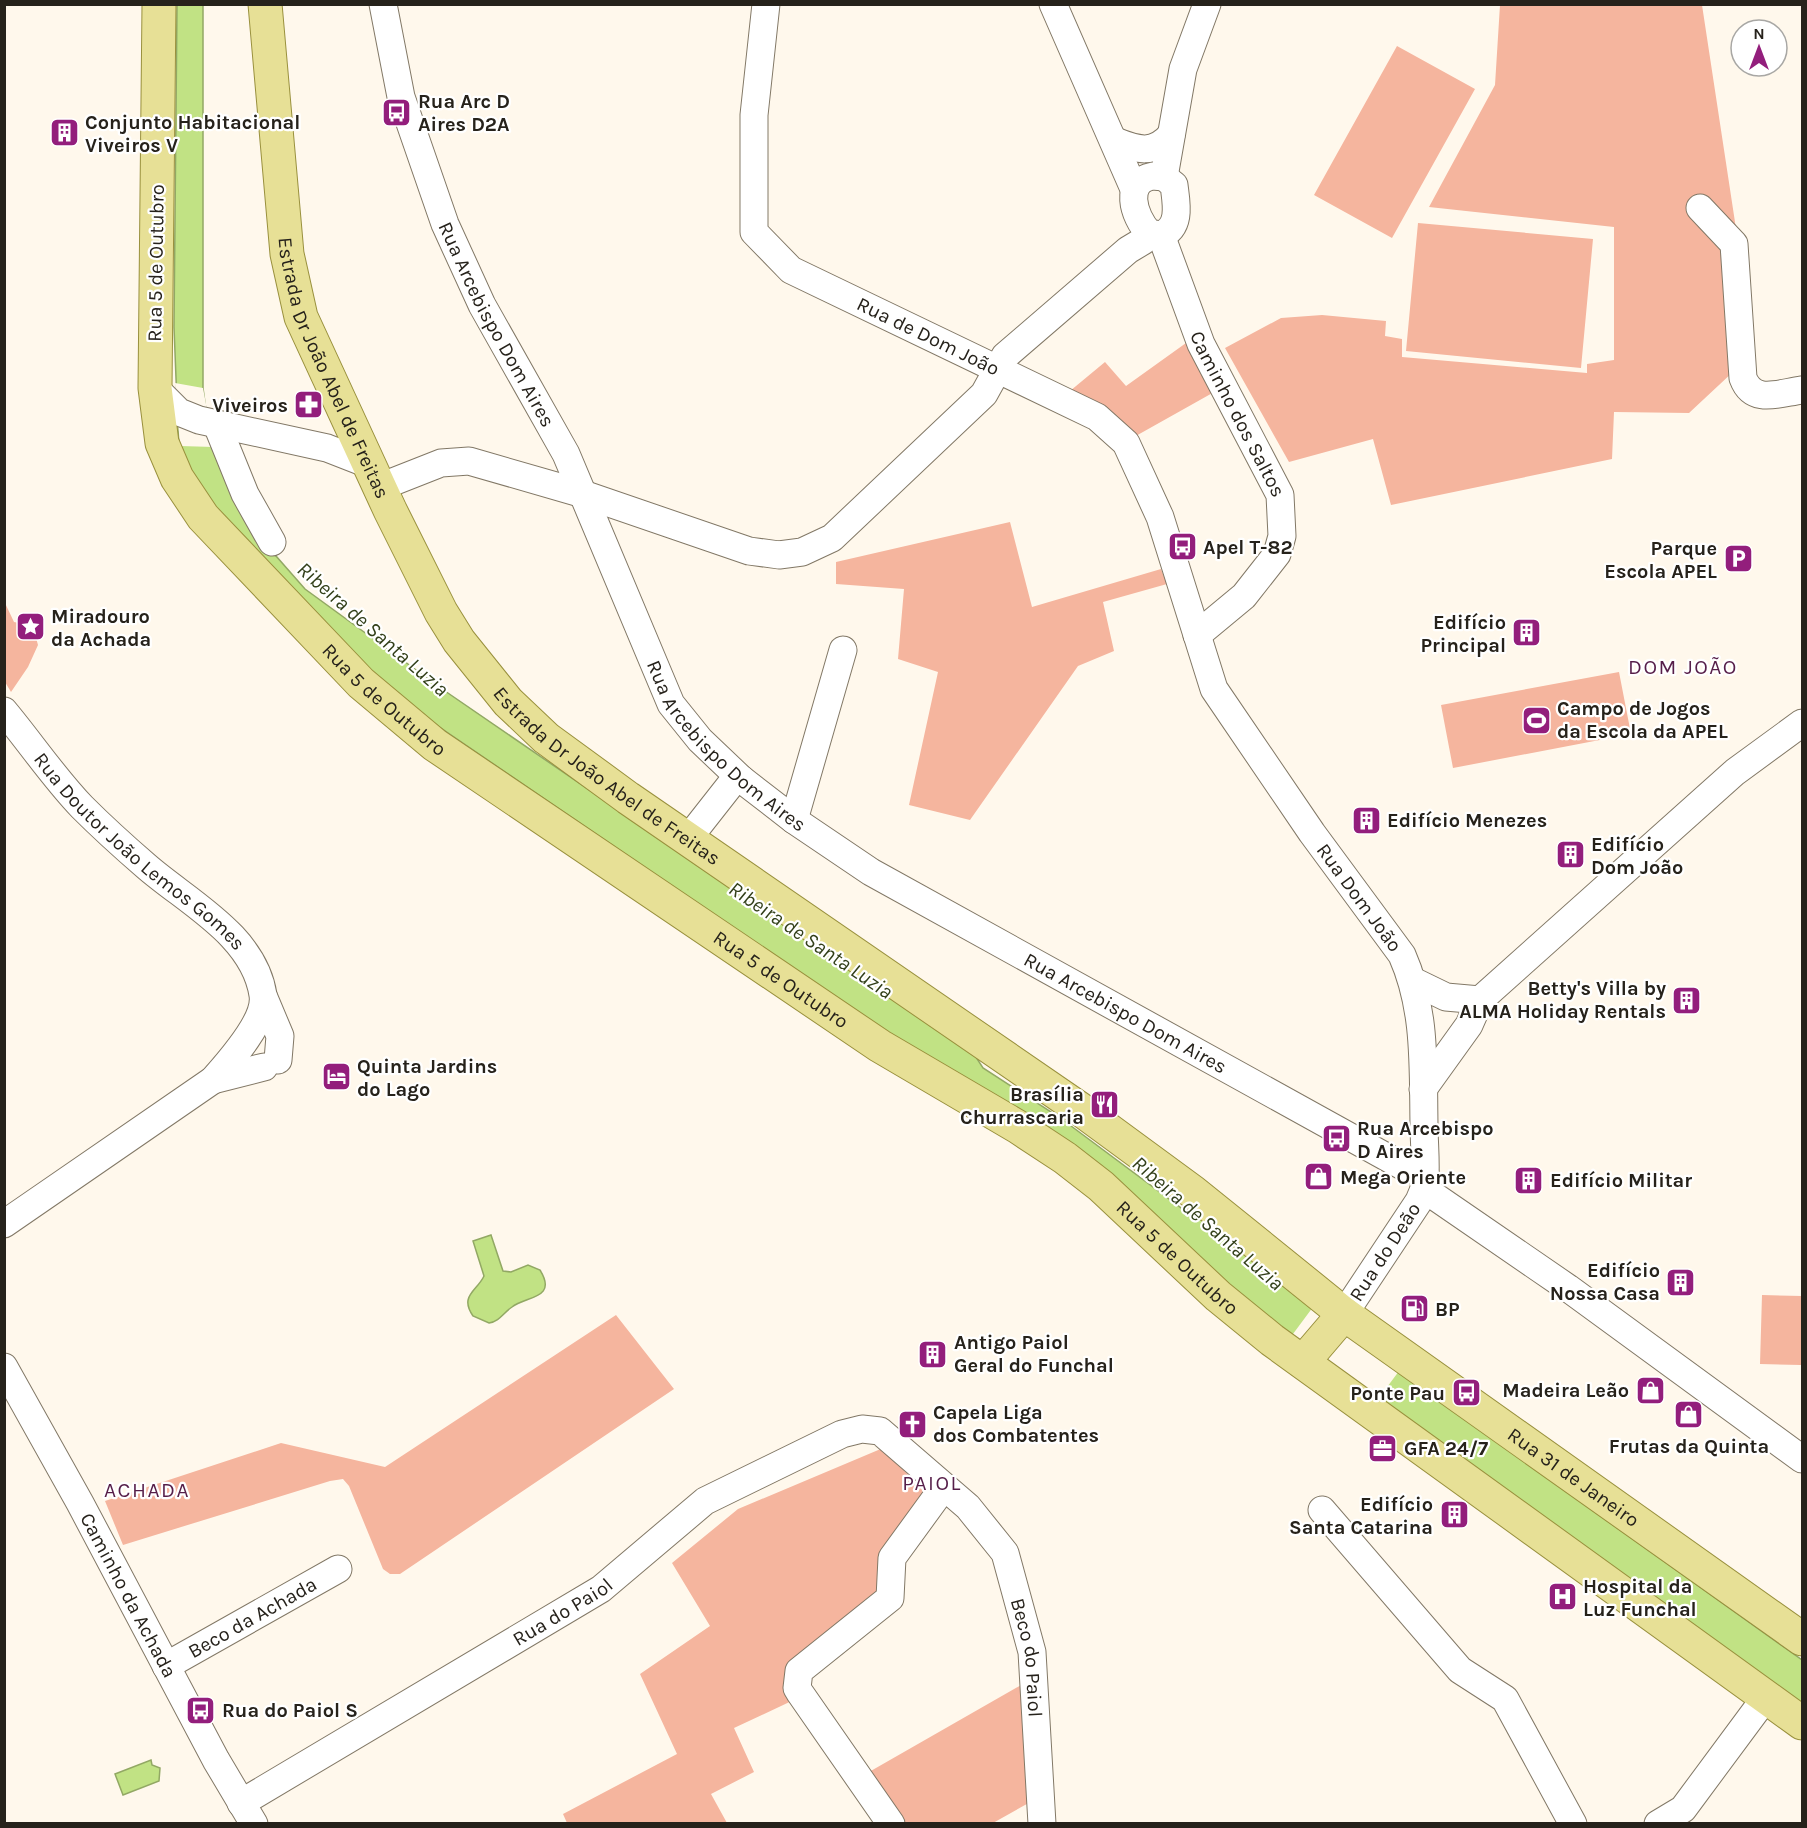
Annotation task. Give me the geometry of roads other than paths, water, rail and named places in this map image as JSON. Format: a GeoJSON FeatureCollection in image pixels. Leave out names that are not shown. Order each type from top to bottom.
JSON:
{"type":"FeatureCollection","features":[{"type":"Feature","properties":{"kind":"main road","name":"Rua 5 de Outubro"},"geometry":{"type":"LineString","coordinates":[[159,4],[155,388],[158,418],[166,455],[177,478],[203,517],[325,647],[396,713],[435,745],[879,1046],[1018,1127],[1065,1158],[1101,1186],[1250,1323],[1803,1724]]}},
{"type":"Feature","properties":{"kind":"main road","name":"Estrada Dr João Abel de Freitas"},"geometry":{"type":"LineString","coordinates":[[265,4],[286,254],[302,317],[374,475],[441,612],[459,641],[508,702],[546,738],[687,840],[1080,1109],[1193,1192],[1344,1314]]}},
{"type":"Feature","properties":{"kind":"main road"},"geometry":{"type":"LineString","coordinates":[[1303,1362],[1344,1314]]}},
{"type":"Feature","properties":{"kind":"main road","name":"Rua 31 de Janeiro"},"geometry":{"type":"LineString","coordinates":[[1344,1314],[1803,1639]]}},
{"type":"Feature","properties":{"kind":"street","name":"Rua Arcebispo Dom Aires"},"geometry":{"type":"LineString","coordinates":[[383,4],[401,97],[446,224],[482,305],[566,454],[580,493],[671,704],[700,740],[741,779],[794,820],[871,873],[1408,1169],[1803,1458]]}},
{"type":"Feature","properties":{"kind":"street","name":"Rua de Dom João"},"geometry":{"type":"LineString","coordinates":[[766,4],[754,115],[754,232],[791,270],[996,371],[1097,417],[1126,443],[1160,518],[1197,635]]}},
{"type":"Feature","properties":{"kind":"street"},"geometry":{"type":"LineString","coordinates":[[155,388],[179,412],[217,425],[329,449],[374,475],[441,463],[469,461],[580,493],[749,551],[779,555],[802,552],[832,538],[984,394],[1005,356],[1128,250],[1143,241],[1160,242],[1173,226],[1176,218],[1174,185],[1164,177],[1143,178],[1134,189],[1115,141],[1053,4]]}},
{"type":"Feature","properties":{"kind":"street"},"geometry":{"type":"LineString","coordinates":[[1164,177],[1183,69],[1207,4]]}},
{"type":"Feature","properties":{"kind":"street"},"geometry":{"type":"LineString","coordinates":[[1115,141],[1134,149],[1149,150],[1159,146],[1171,135]]}},
{"type":"Feature","properties":{"kind":"street","name":"Caminho dos Saltos"},"geometry":{"type":"LineString","coordinates":[[1134,189],[1137,213],[1160,242],[1201,344],[1280,495],[1282,536],[1273,560],[1244,596],[1197,635]]}},
{"type":"Feature","properties":{"kind":"street"},"geometry":{"type":"LineString","coordinates":[[1700,208],[1734,244],[1743,378],[1747,389],[1754,395],[1803,390]]}},
{"type":"Feature","properties":{"kind":"street"},"geometry":{"type":"LineString","coordinates":[[329,449],[343,432],[347,417]]}},
{"type":"Feature","properties":{"kind":"street"},"geometry":{"type":"LineString","coordinates":[[217,425],[245,494],[272,542]]}},
{"type":"Feature","properties":{"kind":"street","name":"Rua Dom João"},"geometry":{"type":"LineString","coordinates":[[1197,635],[1214,689],[1238,728],[1402,955],[1413,981],[1422,1030],[1424,1181]]}},
{"type":"Feature","properties":{"kind":"street"},"geometry":{"type":"LineString","coordinates":[[794,820],[843,650]]}},
{"type":"Feature","properties":{"kind":"street","name":"Rua Doutor João Lemos Gomes"},"geometry":{"type":"LineString","coordinates":[[4,711],[81,806],[146,866],[227,932],[250,959],[280,1036],[271,1063],[213,1080]]}},
{"type":"Feature","properties":{"kind":"street"},"geometry":{"type":"LineString","coordinates":[[1455,1044],[1432,1043],[1422,1030],[1471,1000],[1735,772],[1803,723]]}},
{"type":"Feature","properties":{"kind":"street"},"geometry":{"type":"LineString","coordinates":[[687,840],[731,784],[741,779]]}},
{"type":"Feature","properties":{"kind":"street"},"geometry":{"type":"LineString","coordinates":[[1413,981],[1446,996],[1471,1000]]}},
{"type":"Feature","properties":{"kind":"street","name":"Rua Doutor João Lemos Gomes"},"geometry":{"type":"LineString","coordinates":[[4,1224],[213,1080],[238,1053],[255,1024],[264,998]]}},
{"type":"Feature","properties":{"kind":"street"},"geometry":{"type":"LineString","coordinates":[[1423,1089],[1469,1025],[1471,1000]]}},
{"type":"Feature","properties":{"kind":"street","name":"Rua do Deão"},"geometry":{"type":"LineString","coordinates":[[1344,1314],[1419,1201],[1424,1181]]}},
{"type":"Feature","properties":{"kind":"street","name":"Caminho da Achada"},"geometry":{"type":"LineString","coordinates":[[4,1367],[248,1813]]}},
{"type":"Feature","properties":{"kind":"street","name":"Rua do Paiol"},"geometry":{"type":"LineString","coordinates":[[248,1813],[601,1589],[705,1501],[842,1434],[862,1429],[880,1431]]}},
{"type":"Feature","properties":{"kind":"street","name":"Beco do Paiol"},"geometry":{"type":"LineString","coordinates":[[880,1431],[943,1488],[968,1507],[1005,1553],[1032,1652],[1042,1824]]}},
{"type":"Feature","properties":{"kind":"street"},"geometry":{"type":"LineString","coordinates":[[891,1824],[797,1688],[799,1671],[890,1598],[892,1558],[943,1488]]}},
{"type":"Feature","properties":{"kind":"street"},"geometry":{"type":"LineString","coordinates":[[1322,1510],[1460,1670],[1505,1700],[1574,1824]]}},
{"type":"Feature","properties":{"kind":"street","name":"Beco da Achada"},"geometry":{"type":"LineString","coordinates":[[166,1666],[338,1569]]}},
{"type":"Feature","properties":{"kind":"street"},"geometry":{"type":"LineString","coordinates":[[1658,1824],[1687,1816],[1766,1697]]}},
{"type":"Feature","properties":{"kind":"water","name":"Ribeira de Santa Luzia"},"geometry":{"type":"Polygon","coordinates":[[[177,5],[203,5],[203,388],[206,410],[269,548],[305,589],[445,691],[974,1054],[983,1068],[1059,1117],[1188,1213],[1204,1217],[1482,1431],[1802,1660],[1802,1710],[1553,1532],[888,1034],[435,724],[367,670],[217,510],[197,484],[180,446],[174,327],[177,5]]]}},
{"type":"Feature","properties":{"kind":"water"},"geometry":{"type":"Polygon","coordinates":[[[491,1235],[503,1271],[511,1272],[528,1265],[540,1270],[545,1279],[545,1286],[543,1292],[518,1303],[499,1319],[489,1323],[473,1316],[469,1309],[468,1299],[484,1276],[473,1241],[491,1235]]]}},
{"type":"Feature","properties":{"kind":"water"},"geometry":{"type":"Polygon","coordinates":[[[151,1760],[152,1765],[160,1768],[159,1781],[123,1795],[115,1774],[151,1760]]]}},
{"type":"Feature","properties":{"kind":"place","name":"Rua Arc D Aires D2A"},"geometry":{"type":"Point","coordinates":[397,113]}},
{"type":"Feature","properties":{"kind":"place","name":"Conjunto Habitacional Viveiros V"},"geometry":{"type":"Point","coordinates":[64,133]}},
{"type":"Feature","properties":{"kind":"place","name":"Viveiros"},"geometry":{"type":"Point","coordinates":[309,405]}},
{"type":"Feature","properties":{"kind":"place","name":"Apel T-82"},"geometry":{"type":"Point","coordinates":[1182,547]}},
{"type":"Feature","properties":{"kind":"place","name":"Parque Escola APEL"},"geometry":{"type":"Point","coordinates":[1738,559]}},
{"type":"Feature","properties":{"kind":"place","name":"Miradouro da Achada"},"geometry":{"type":"Point","coordinates":[30,627]}},
{"type":"Feature","properties":{"kind":"place","name":"Edifício Principal"},"geometry":{"type":"Point","coordinates":[1527,633]}},
{"type":"Feature","properties":{"kind":"place","name":"Campo de Jogos da Escola da APEL"},"geometry":{"type":"Point","coordinates":[1536,720]}},
{"type":"Feature","properties":{"kind":"place","name":"Edifício Menezes"},"geometry":{"type":"Point","coordinates":[1366,820]}},
{"type":"Feature","properties":{"kind":"place","name":"Edifício Dom João"},"geometry":{"type":"Point","coordinates":[1570,855]}},
{"type":"Feature","properties":{"kind":"place","name":"Betty's Villa by ALMA Holiday Rentals"},"geometry":{"type":"Point","coordinates":[1687,1000]}},
{"type":"Feature","properties":{"kind":"place","name":"Quinta Jardins do Lago"},"geometry":{"type":"Point","coordinates":[336,1077]}},
{"type":"Feature","properties":{"kind":"place","name":"Brasília Churrascaria"},"geometry":{"type":"Point","coordinates":[1105,1105]}},
{"type":"Feature","properties":{"kind":"place","name":"Rua Arcebispo D Aires"},"geometry":{"type":"Point","coordinates":[1336,1139]}},
{"type":"Feature","properties":{"kind":"place","name":"Mega Oriente"},"geometry":{"type":"Point","coordinates":[1319,1177]}},
{"type":"Feature","properties":{"kind":"place","name":"Edifício Militar"},"geometry":{"type":"Point","coordinates":[1529,1180]}},
{"type":"Feature","properties":{"kind":"place","name":"Edifício Nossa Casa"},"geometry":{"type":"Point","coordinates":[1681,1282]}},
{"type":"Feature","properties":{"kind":"place","name":"BP"},"geometry":{"type":"Point","coordinates":[1414,1309]}},
{"type":"Feature","properties":{"kind":"place","name":"Antigo Paiol Geral do Funchal"},"geometry":{"type":"Point","coordinates":[933,1354]}},
{"type":"Feature","properties":{"kind":"place","name":"Madeira Leão"},"geometry":{"type":"Point","coordinates":[1650,1390]}},
{"type":"Feature","properties":{"kind":"place","name":"Ponte Pau"},"geometry":{"type":"Point","coordinates":[1466,1393]}},
{"type":"Feature","properties":{"kind":"place","name":"Frutas da Quinta"},"geometry":{"type":"Point","coordinates":[1689,1415]}},
{"type":"Feature","properties":{"kind":"place","name":"Capela Liga dos Combatentes"},"geometry":{"type":"Point","coordinates":[912,1424]}},
{"type":"Feature","properties":{"kind":"place","name":"GFA 24/7"},"geometry":{"type":"Point","coordinates":[1383,1448]}},
{"type":"Feature","properties":{"kind":"place","name":"Edifício Santa Catarina"},"geometry":{"type":"Point","coordinates":[1454,1515]}},
{"type":"Feature","properties":{"kind":"place","name":"Hospital da Luz Funchal"},"geometry":{"type":"Point","coordinates":[1562,1597]}},
{"type":"Feature","properties":{"kind":"place","name":"Rua do Paiol S"},"geometry":{"type":"Point","coordinates":[201,1710]}},
{"type":"Feature","properties":{"kind":"district","name":"DOM JOÃO"},"geometry":{"type":"Point","coordinates":[1683,667]}},
{"type":"Feature","properties":{"kind":"district","name":"PAIOL"},"geometry":{"type":"Point","coordinates":[932,1483]}},
{"type":"Feature","properties":{"kind":"district","name":"ACHADA"},"geometry":{"type":"Point","coordinates":[147,1490]}}]}
